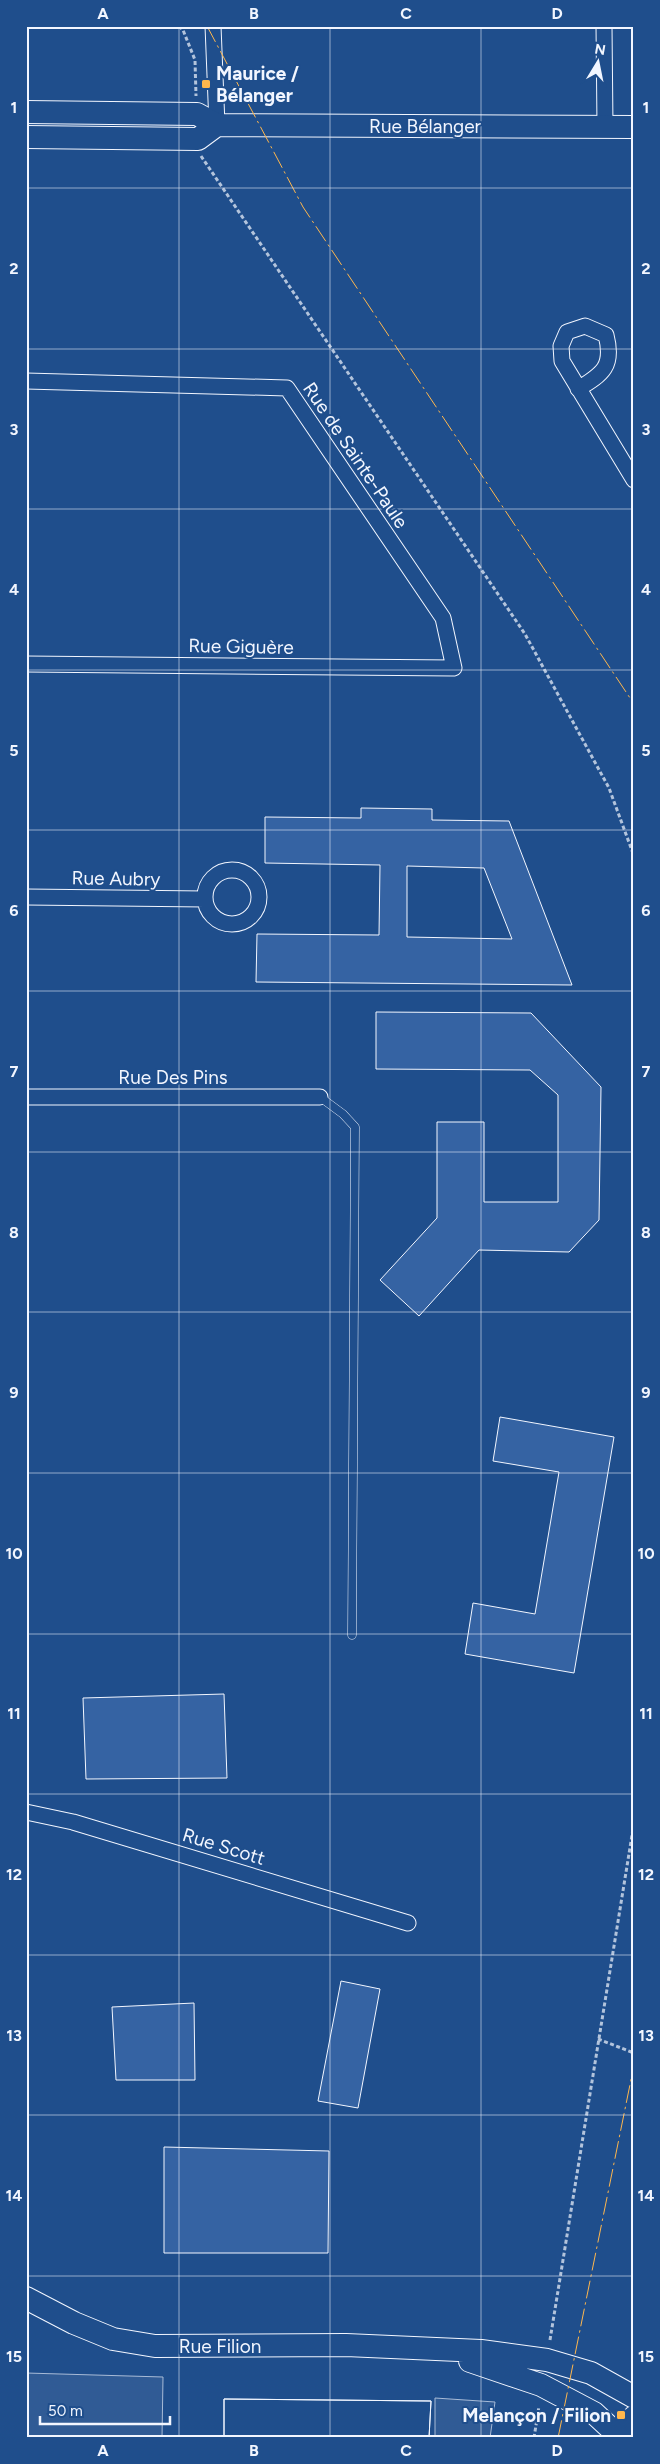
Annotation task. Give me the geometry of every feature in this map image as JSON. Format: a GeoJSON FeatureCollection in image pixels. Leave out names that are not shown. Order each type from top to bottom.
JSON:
{"type":"FeatureCollection","features":[{"type":"Feature","properties":{"kind":"street"},"geometry":{"type":"LineString","coordinates":[[26,137],[198,145],[217,125],[213,26]]}},
{"type":"Feature","properties":{"kind":"street"},"geometry":{"type":"LineString","coordinates":[[604,26],[606,127]]}},
{"type":"Feature","properties":{"kind":"street","name":"Rue Bélanger"},"geometry":{"type":"LineString","coordinates":[[26,112],[197,114],[217,125],[634,127]]}},
{"type":"Feature","properties":{"kind":"street","name":"Rue de Sainte-Paule"},"geometry":{"type":"LineString","coordinates":[[26,381],[287,388],[443,618],[454,668]]}},
{"type":"Feature","properties":{"kind":"street"},"geometry":{"type":"LineString","coordinates":[[578,389],[634,480]]}},
{"type":"Feature","properties":{"kind":"street","name":"Rue Giguère"},"geometry":{"type":"LineString","coordinates":[[26,664],[454,668]]}},
{"type":"Feature","properties":{"kind":"street","name":"Rue Aubry"},"geometry":{"type":"LineString","coordinates":[[26,896],[205,899]]}},
{"type":"Feature","properties":{"kind":"street","name":"Rue Des Pins"},"geometry":{"type":"LineString","coordinates":[[26,1097],[320,1097]]}},
{"type":"Feature","properties":{"kind":"street","name":"Rue Scott"},"geometry":{"type":"LineString","coordinates":[[26,1812],[73,1822],[408,1923]]}},
{"type":"Feature","properties":{"kind":"street","name":"Rue Filion"},"geometry":{"type":"LineString","coordinates":[[26,2298],[74,2323],[113,2339],[155,2346],[346,2345],[423,2350],[481,2351],[546,2360],[591,2373],[634,2396]]}},
{"type":"Feature","properties":{"kind":"street","name":"Rue Filion"},"geometry":{"type":"LineString","coordinates":[[423,2350],[489,2366],[541,2385],[594,2413],[619,2437]]}},
{"type":"Feature","properties":{"kind":"street"},"geometry":{"type":"LineString","coordinates":[[619,2437],[634,2417]]}},
{"type":"Feature","properties":{"kind":"lane"},"geometry":{"type":"LineString","coordinates":[[320,1097],[343,1114],[355,1127],[352,1635]]}},
{"type":"Feature","properties":{"kind":"path"},"geometry":{"type":"LineString","coordinates":[[179,26],[183,30],[195,60],[197,114]]}},
{"type":"Feature","properties":{"kind":"path"},"geometry":{"type":"LineString","coordinates":[[198,145],[525,634],[609,788],[634,856]]}},
{"type":"Feature","properties":{"kind":"path"},"geometry":{"type":"LineString","coordinates":[[546,2360],[634,1823]]}},
{"type":"Feature","properties":{"kind":"path"},"geometry":{"type":"LineString","coordinates":[[598,2039],[634,2053]]}},
{"type":"Feature","properties":{"kind":"path"},"geometry":{"type":"LineString","coordinates":[[534,2438],[541,2385]]}},
{"type":"Feature","properties":{"kind":"shaded area"},"geometry":{"type":"Polygon","coordinates":[[[26,2373],[163,2377],[162,2438],[26,2438],[26,2373]]]}},
{"type":"Feature","properties":{"kind":"shaded area"},"geometry":{"type":"Polygon","coordinates":[[[435,2398],[495,2402],[490,2438],[435,2438],[435,2398]]]}},
{"type":"Feature","properties":{"kind":"building"},"geometry":{"type":"Polygon","coordinates":[[[361,808],[432,809],[432,820],[509,821],[572,985],[256,982],[257,934],[379,935],[380,865],[265,863],[265,817],[361,818],[361,808]],[[407,866],[407,937],[512,939],[484,868],[407,866]]]}},
{"type":"Feature","properties":{"kind":"building"},"geometry":{"type":"Polygon","coordinates":[[[376,1012],[531,1013],[601,1087],[599,1220],[569,1252],[479,1250],[419,1316],[380,1280],[437,1218],[437,1122],[484,1122],[484,1202],[558,1202],[558,1095],[530,1070],[376,1069],[376,1012]]]}},
{"type":"Feature","properties":{"kind":"building"},"geometry":{"type":"Polygon","coordinates":[[[500,1417],[614,1437],[574,1673],[465,1654],[473,1603],[535,1614],[559,1472],[493,1461],[500,1417]]]}},
{"type":"Feature","properties":{"kind":"building"},"geometry":{"type":"Polygon","coordinates":[[[224,1694],[227,1778],[86,1779],[83,1698],[224,1694]]]}},
{"type":"Feature","properties":{"kind":"building"},"geometry":{"type":"Polygon","coordinates":[[[341,1981],[380,1989],[358,2108],[318,2101],[341,1981]]]}},
{"type":"Feature","properties":{"kind":"building"},"geometry":{"type":"Polygon","coordinates":[[[194,2003],[195,2080],[116,2080],[112,2007],[194,2003]]]}},
{"type":"Feature","properties":{"kind":"building"},"geometry":{"type":"Polygon","coordinates":[[[164,2147],[329,2151],[328,2253],[164,2253],[164,2147]]]}},
{"type":"Feature","properties":{"kind":"building"},"geometry":{"type":"Polygon","coordinates":[[[224,2399],[431,2401],[429,2438],[224,2438],[224,2399]]]}},
{"type":"Feature","properties":{"kind":"building"},"geometry":{"type":"Polygon","coordinates":[[[224,2399],[431,2401],[429,2438],[224,2438],[224,2399]]]}},
{"type":"Feature","properties":{"kind":"power"},"geometry":{"type":"LineString","coordinates":[[207,26],[303,207],[634,704]]}},
{"type":"Feature","properties":{"kind":"power"},"geometry":{"type":"LineString","coordinates":[[558,2438],[634,2065]]}},
{"type":"Feature","properties":{"kind":"place","name":"Maurice / Bélanger"},"geometry":{"type":"Point","coordinates":[206,84]}},
{"type":"Feature","properties":{"kind":"place","name":"Melançon / Filion"},"geometry":{"type":"Point","coordinates":[621,2415]}}]}
